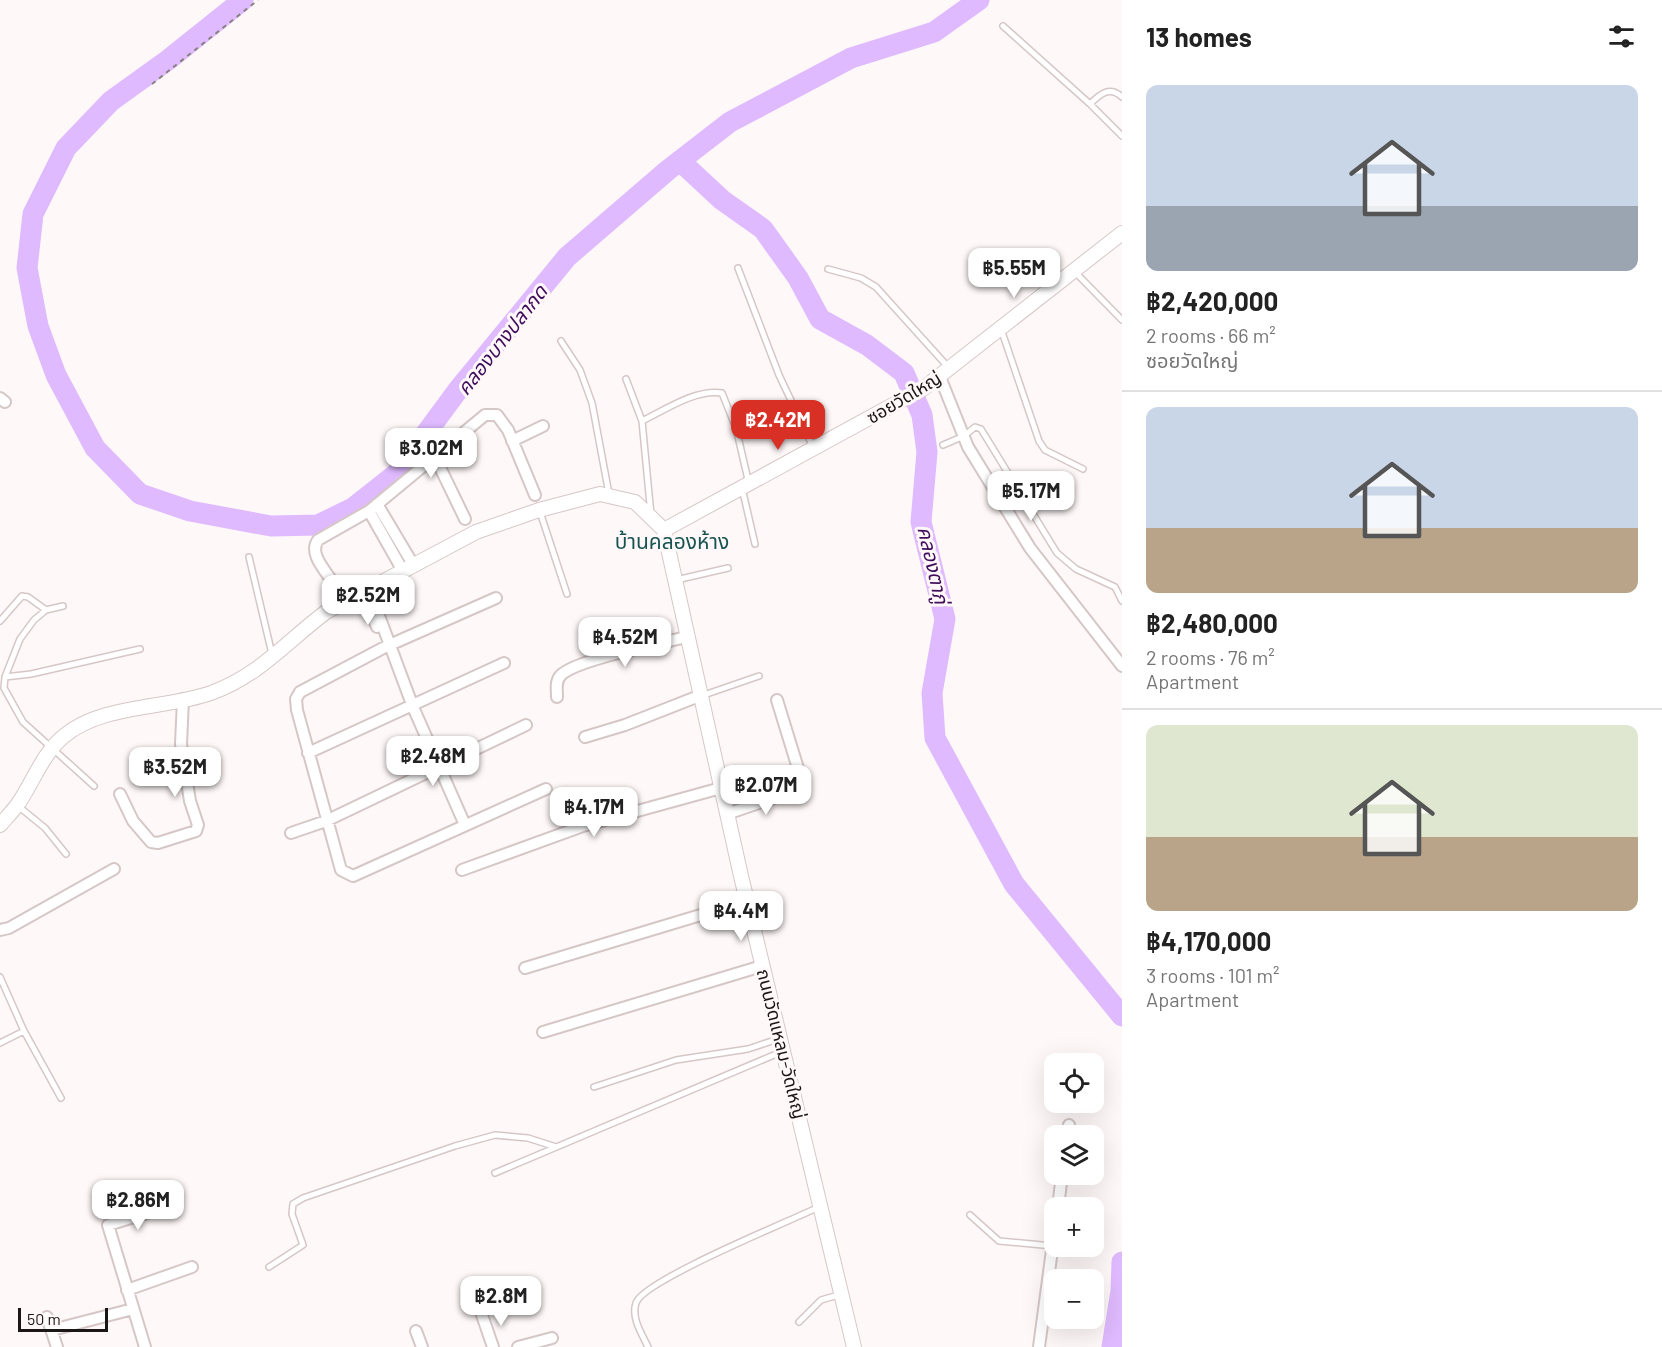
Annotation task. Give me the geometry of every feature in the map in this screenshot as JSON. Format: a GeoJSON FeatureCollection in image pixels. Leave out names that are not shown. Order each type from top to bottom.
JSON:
{"type":"FeatureCollection","features":[{"type":"Feature","properties":{"kind":"street","name":"ซอยวัดใหญ่"},"geometry":{"type":"LineString","coordinates":[[664,530],[924,388],[1121,234]]}},
{"type":"Feature","properties":{"kind":"street"},"geometry":{"type":"LineString","coordinates":[[945,373],[964,436],[1030,548],[1122,666]]}},
{"type":"Feature","properties":{"kind":"street"},"geometry":{"type":"LineString","coordinates":[[334,584],[314,553],[314,546],[318,540],[373,508],[484,415],[497,415],[512,441],[535,495]]}},
{"type":"Feature","properties":{"kind":"street"},"geometry":{"type":"LineString","coordinates":[[512,441],[543,426]]}},
{"type":"Feature","properties":{"kind":"street"},"geometry":{"type":"LineString","coordinates":[[435,457],[465,519]]}},
{"type":"Feature","properties":{"kind":"street"},"geometry":{"type":"LineString","coordinates":[[0,825],[17,806],[64,735],[81,726],[125,711],[220,689],[249,676],[274,658],[326,612],[476,532],[539,510],[600,494],[635,502],[664,530]]}},
{"type":"Feature","properties":{"kind":"street"},"geometry":{"type":"LineString","coordinates":[[373,508],[408,569]]}},
{"type":"Feature","properties":{"kind":"street","name":"ถนนวัดแหลม-วัดใหญ่"},"geometry":{"type":"LineString","coordinates":[[664,530],[699,696],[854,1347]]}},
{"type":"Feature","properties":{"kind":"street"},"geometry":{"type":"LineString","coordinates":[[365,591],[465,825]]}},
{"type":"Feature","properties":{"kind":"street"},"geometry":{"type":"LineString","coordinates":[[496,598],[300,692],[296,699],[297,710],[308,753],[341,870],[353,876],[546,789]]}},
{"type":"Feature","properties":{"kind":"street"},"geometry":{"type":"LineString","coordinates":[[557,697],[556,683],[562,675],[581,665],[686,637]]}},
{"type":"Feature","properties":{"kind":"street"},"geometry":{"type":"LineString","coordinates":[[308,753],[413,707],[504,663]]}},
{"type":"Feature","properties":{"kind":"street"},"geometry":{"type":"LineString","coordinates":[[585,736],[625,725],[699,696]]}},
{"type":"Feature","properties":{"kind":"street"},"geometry":{"type":"LineString","coordinates":[[120,794],[134,821],[151,842],[158,843],[196,831],[198,825],[190,801],[181,744],[183,699]]}},
{"type":"Feature","properties":{"kind":"street"},"geometry":{"type":"LineString","coordinates":[[727,814],[796,790],[801,785],[801,778],[777,700]]}},
{"type":"Feature","properties":{"kind":"street"},"geometry":{"type":"LineString","coordinates":[[291,833],[326,821],[526,725]]}},
{"type":"Feature","properties":{"kind":"street"},"geometry":{"type":"LineString","coordinates":[[462,870],[583,826],[721,788]]}},
{"type":"Feature","properties":{"kind":"street"},"geometry":{"type":"LineString","coordinates":[[0,930],[9,928],[114,869]]}},
{"type":"Feature","properties":{"kind":"street"},"geometry":{"type":"LineString","coordinates":[[525,968],[747,901]]}},
{"type":"Feature","properties":{"kind":"street"},"geometry":{"type":"LineString","coordinates":[[543,1032],[762,966]]}},
{"type":"Feature","properties":{"kind":"street"},"geometry":{"type":"LineString","coordinates":[[145,1347],[108,1226],[160,1209]]}},
{"type":"Feature","properties":{"kind":"street"},"geometry":{"type":"LineString","coordinates":[[1040,1347],[1052,1257]]}},
{"type":"Feature","properties":{"kind":"street"},"geometry":{"type":"LineString","coordinates":[[127,1290],[192,1268]]}},
{"type":"Feature","properties":{"kind":"street"},"geometry":{"type":"LineString","coordinates":[[51,1330],[133,1309]]}},
{"type":"Feature","properties":{"kind":"street"},"geometry":{"type":"LineString","coordinates":[[482,1315],[493,1347]]}},
{"type":"Feature","properties":{"kind":"street"},"geometry":{"type":"LineString","coordinates":[[47,1317],[57,1347]]}},
{"type":"Feature","properties":{"kind":"street"},"geometry":{"type":"LineString","coordinates":[[416,1331],[422,1347]]}},
{"type":"Feature","properties":{"kind":"street"},"geometry":{"type":"LineString","coordinates":[[518,1347],[552,1338]]}},
{"type":"Feature","properties":{"kind":"lane"},"geometry":{"type":"LineString","coordinates":[[1003,26],[1122,136]]}},
{"type":"Feature","properties":{"kind":"lane"},"geometry":{"type":"LineString","coordinates":[[1090,104],[1108,90],[1113,90],[1122,97]]}},
{"type":"Feature","properties":{"kind":"lane"},"geometry":{"type":"LineString","coordinates":[[738,268],[778,375],[814,450]]}},
{"type":"Feature","properties":{"kind":"lane"},"geometry":{"type":"LineString","coordinates":[[828,269],[861,278],[876,288],[945,373]]}},
{"type":"Feature","properties":{"kind":"lane"},"geometry":{"type":"LineString","coordinates":[[1074,271],[1122,320]]}},
{"type":"Feature","properties":{"kind":"lane"},"geometry":{"type":"LineString","coordinates":[[1001,329],[1039,441],[1045,450],[1083,469]]}},
{"type":"Feature","properties":{"kind":"lane"},"geometry":{"type":"LineString","coordinates":[[561,341],[580,370],[592,403],[610,495]]}},
{"type":"Feature","properties":{"kind":"lane"},"geometry":{"type":"LineString","coordinates":[[626,379],[642,421],[651,515]]}},
{"type":"Feature","properties":{"kind":"lane"},"geometry":{"type":"LineString","coordinates":[[642,421],[690,398],[714,392],[722,393],[736,428],[755,544]]}},
{"type":"Feature","properties":{"kind":"lane"},"geometry":{"type":"LineString","coordinates":[[943,445],[964,436],[975,427],[981,429],[1057,553],[1076,569],[1115,587],[1121,593],[1122,601]]}},
{"type":"Feature","properties":{"kind":"lane"},"geometry":{"type":"LineString","coordinates":[[539,510],[567,594]]}},
{"type":"Feature","properties":{"kind":"lane"},"geometry":{"type":"LineString","coordinates":[[249,557],[274,658]]}},
{"type":"Feature","properties":{"kind":"lane"},"geometry":{"type":"LineString","coordinates":[[674,580],[728,568]]}},
{"type":"Feature","properties":{"kind":"lane"},"geometry":{"type":"LineString","coordinates":[[0,621],[22,596],[46,610]]}},
{"type":"Feature","properties":{"kind":"lane"},"geometry":{"type":"LineString","coordinates":[[63,606],[46,610],[34,620],[20,639],[5,677],[4,688],[15,712],[94,786]]}},
{"type":"Feature","properties":{"kind":"lane"},"geometry":{"type":"LineString","coordinates":[[5,677],[31,674],[140,649]]}},
{"type":"Feature","properties":{"kind":"lane"},"geometry":{"type":"LineString","coordinates":[[699,696],[759,676]]}},
{"type":"Feature","properties":{"kind":"lane"},"geometry":{"type":"LineString","coordinates":[[17,806],[45,828],[66,854]]}},
{"type":"Feature","properties":{"kind":"lane"},"geometry":{"type":"LineString","coordinates":[[0,977],[24,1031],[61,1098]]}},
{"type":"Feature","properties":{"kind":"lane"},"geometry":{"type":"LineString","coordinates":[[0,1043],[24,1031]]}},
{"type":"Feature","properties":{"kind":"lane"},"geometry":{"type":"LineString","coordinates":[[594,1087],[676,1060],[782,1045]]}},
{"type":"Feature","properties":{"kind":"lane"},"geometry":{"type":"LineString","coordinates":[[495,1173],[782,1045]]}},
{"type":"Feature","properties":{"kind":"lane"},"geometry":{"type":"LineString","coordinates":[[269,1267],[303,1245],[292,1214],[293,1204],[303,1198],[434,1153],[495,1135],[528,1138],[556,1147]]}},
{"type":"Feature","properties":{"kind":"lane"},"geometry":{"type":"LineString","coordinates":[[648,1347],[634,1317],[636,1302],[649,1289],[682,1270],[820,1207]]}},
{"type":"Feature","properties":{"kind":"lane"},"geometry":{"type":"LineString","coordinates":[[970,1215],[999,1241],[1044,1240]]}},
{"type":"Feature","properties":{"kind":"lane"},"geometry":{"type":"LineString","coordinates":[[799,1322],[821,1300],[842,1294]]}},
{"type":"Feature","properties":{"kind":"path"},"geometry":{"type":"LineString","coordinates":[[152,84],[258,0]]}},
{"type":"Feature","properties":{"kind":"waterway","name":"คลองบางปลากด"},"geometry":{"type":"LineString","coordinates":[[243,0],[168,60],[111,101],[66,148],[33,214],[27,268],[38,326],[56,375],[95,448],[140,494],[190,511],[271,526],[318,525],[353,508],[396,474],[458,390],[567,257],[668,170],[730,122],[851,58],[934,32],[979,0]]}},
{"type":"Feature","properties":{"kind":"waterway","name":"คลองตาภู่"},"geometry":{"type":"LineString","coordinates":[[680,161],[722,200],[763,229],[798,278],[820,319],[867,345],[904,373],[922,415],[927,452],[921,522],[945,619],[932,693],[935,738],[1014,884],[1122,1016]]}},
{"type":"Feature","properties":{"kind":"waterway","name":"คลองตาภู่"},"geometry":{"type":"LineString","coordinates":[[1112,1347],[1121,1291],[1122,1262]]}},
{"type":"Feature","properties":{"kind":"district","name":"บ้านคลองห้าง"},"geometry":{"type":"Point","coordinates":[672,542]}}]}
